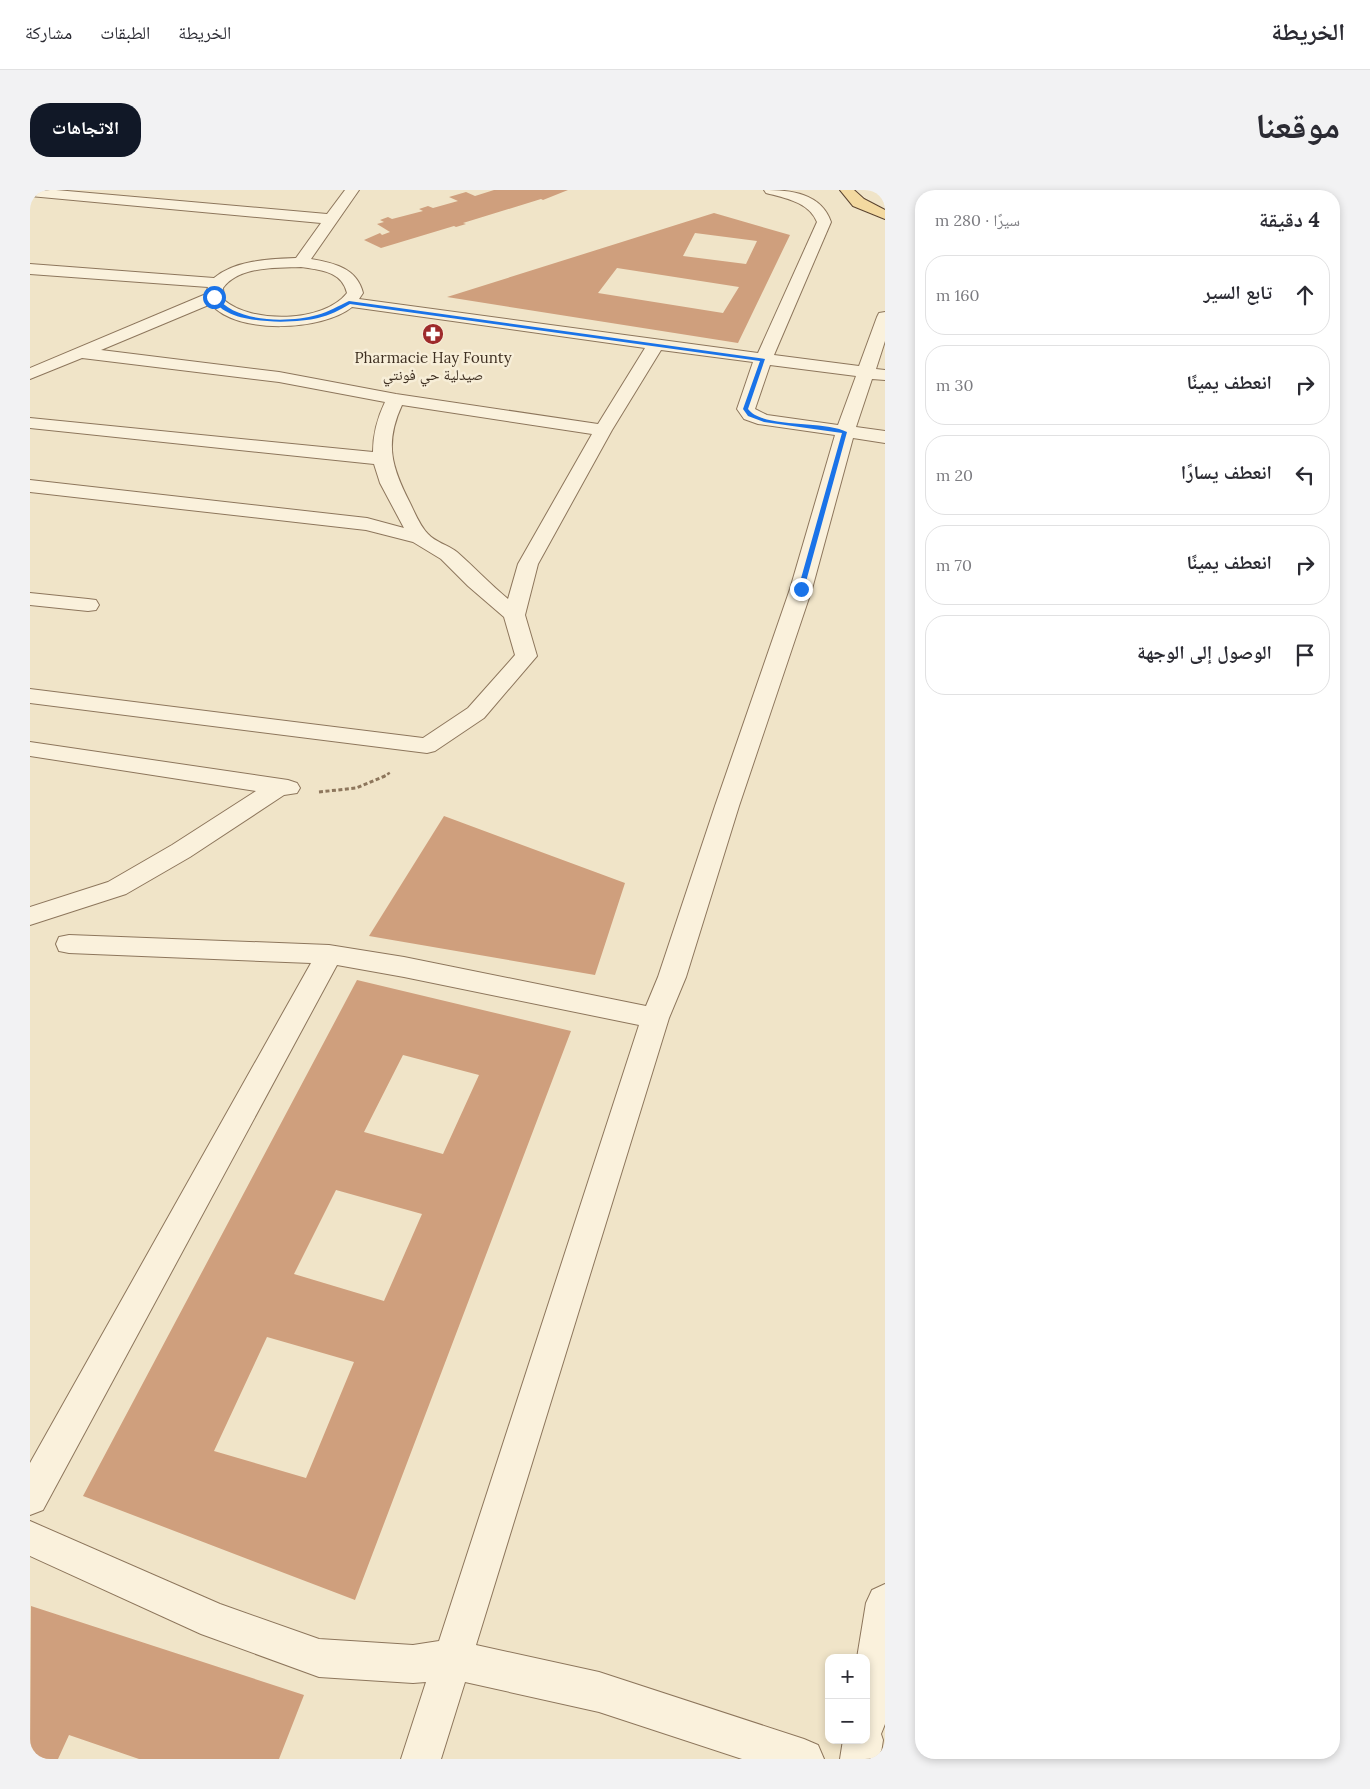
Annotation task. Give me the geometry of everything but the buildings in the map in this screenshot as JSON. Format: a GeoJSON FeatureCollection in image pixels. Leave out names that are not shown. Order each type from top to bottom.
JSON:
{"type":"FeatureCollection","features":[{"type":"Feature","properties":{"kind":"main road"},"geometry":{"type":"LineString","coordinates":[[847,190],[853,199],[866,208],[885,215]]}},
{"type":"Feature","properties":{"kind":"street"},"geometry":{"type":"LineString","coordinates":[[300,262],[352,190]]}},
{"type":"Feature","properties":{"kind":"street"},"geometry":{"type":"LineString","coordinates":[[771,190],[810,204],[823,215],[824,222],[763,360],[746,409],[750,415],[764,420],[885,437]]}},
{"type":"Feature","properties":{"kind":"street"},"geometry":{"type":"LineString","coordinates":[[30,192],[331,219]]}},
{"type":"Feature","properties":{"kind":"street"},"geometry":{"type":"LineString","coordinates":[[30,374],[216,290],[231,274],[250,267],[273,263],[300,262],[335,269],[348,276],[355,284],[355,293],[349,302],[336,310],[318,317],[273,321],[233,313],[220,306],[216,290]]}},
{"type":"Feature","properties":{"kind":"street"},"geometry":{"type":"LineString","coordinates":[[30,269],[216,290]]}},
{"type":"Feature","properties":{"kind":"street"},"geometry":{"type":"LineString","coordinates":[[349,302],[876,374]]}},
{"type":"Feature","properties":{"kind":"street"},"geometry":{"type":"LineString","coordinates":[[421,1759],[451,1659],[655,1018],[672,976],[727,806],[801,589],[845,432],[876,374],[885,317]]}},
{"type":"Feature","properties":{"kind":"street"},"geometry":{"type":"LineString","coordinates":[[30,696],[428,746],[476,713],[526,656],[514,615],[528,564],[603,430],[656,344]]}},
{"type":"Feature","properties":{"kind":"street"},"geometry":{"type":"LineString","coordinates":[[79,353],[279,377],[328,385],[396,400],[603,430]]}},
{"type":"Feature","properties":{"kind":"street"},"geometry":{"type":"LineString","coordinates":[[396,400],[387,418],[382,437],[382,459],[390,483],[420,538]]}},
{"type":"Feature","properties":{"kind":"street"},"geometry":{"type":"LineString","coordinates":[[30,423],[382,459]]}},
{"type":"Feature","properties":{"kind":"street"},"geometry":{"type":"LineString","coordinates":[[30,486],[367,524],[420,538],[448,555],[475,582],[514,615]]}},
{"type":"Feature","properties":{"kind":"street"},"geometry":{"type":"LineString","coordinates":[[30,598],[88,605]]}},
{"type":"Feature","properties":{"kind":"street"},"geometry":{"type":"LineString","coordinates":[[30,749],[287,788]]}},
{"type":"Feature","properties":{"kind":"street"},"geometry":{"type":"LineString","coordinates":[[30,916],[117,888],[287,788]]}},
{"type":"Feature","properties":{"kind":"street"},"geometry":{"type":"LineString","coordinates":[[69,944],[329,954],[404,967],[655,1018]]}},
{"type":"Feature","properties":{"kind":"street"},"geometry":{"type":"LineString","coordinates":[[30,1498],[329,954]]}},
{"type":"Feature","properties":{"kind":"street"},"geometry":{"type":"LineString","coordinates":[[30,1538],[215,1621],[318,1658],[413,1664],[451,1659],[599,1692],[804,1759]]}},
{"type":"Feature","properties":{"kind":"street"},"geometry":{"type":"LineString","coordinates":[[870,1699],[885,1603]]}},
{"type":"Feature","properties":{"kind":"street"},"geometry":{"type":"LineString","coordinates":[[860,1759],[862,1744]]}},
{"type":"Feature","properties":{"kind":"path"},"geometry":{"type":"LineString","coordinates":[[287,788],[320,792],[344,791],[367,784],[386,775],[428,746]]}},
{"type":"Feature","properties":{"kind":"place","name":"Pharmacie Hay Founty صيدلية حي فونتي"},"geometry":{"type":"Point","coordinates":[433,334]}},
{"type":"Feature","properties":{"kind":"route"},"geometry":{"type":"LineString","coordinates":[[214,297],[220,306],[233,313],[273,321],[318,317],[336,310],[349,302],[763,360],[748,400],[746,409],[750,415],[764,420],[845,432],[801,589]]}}]}
